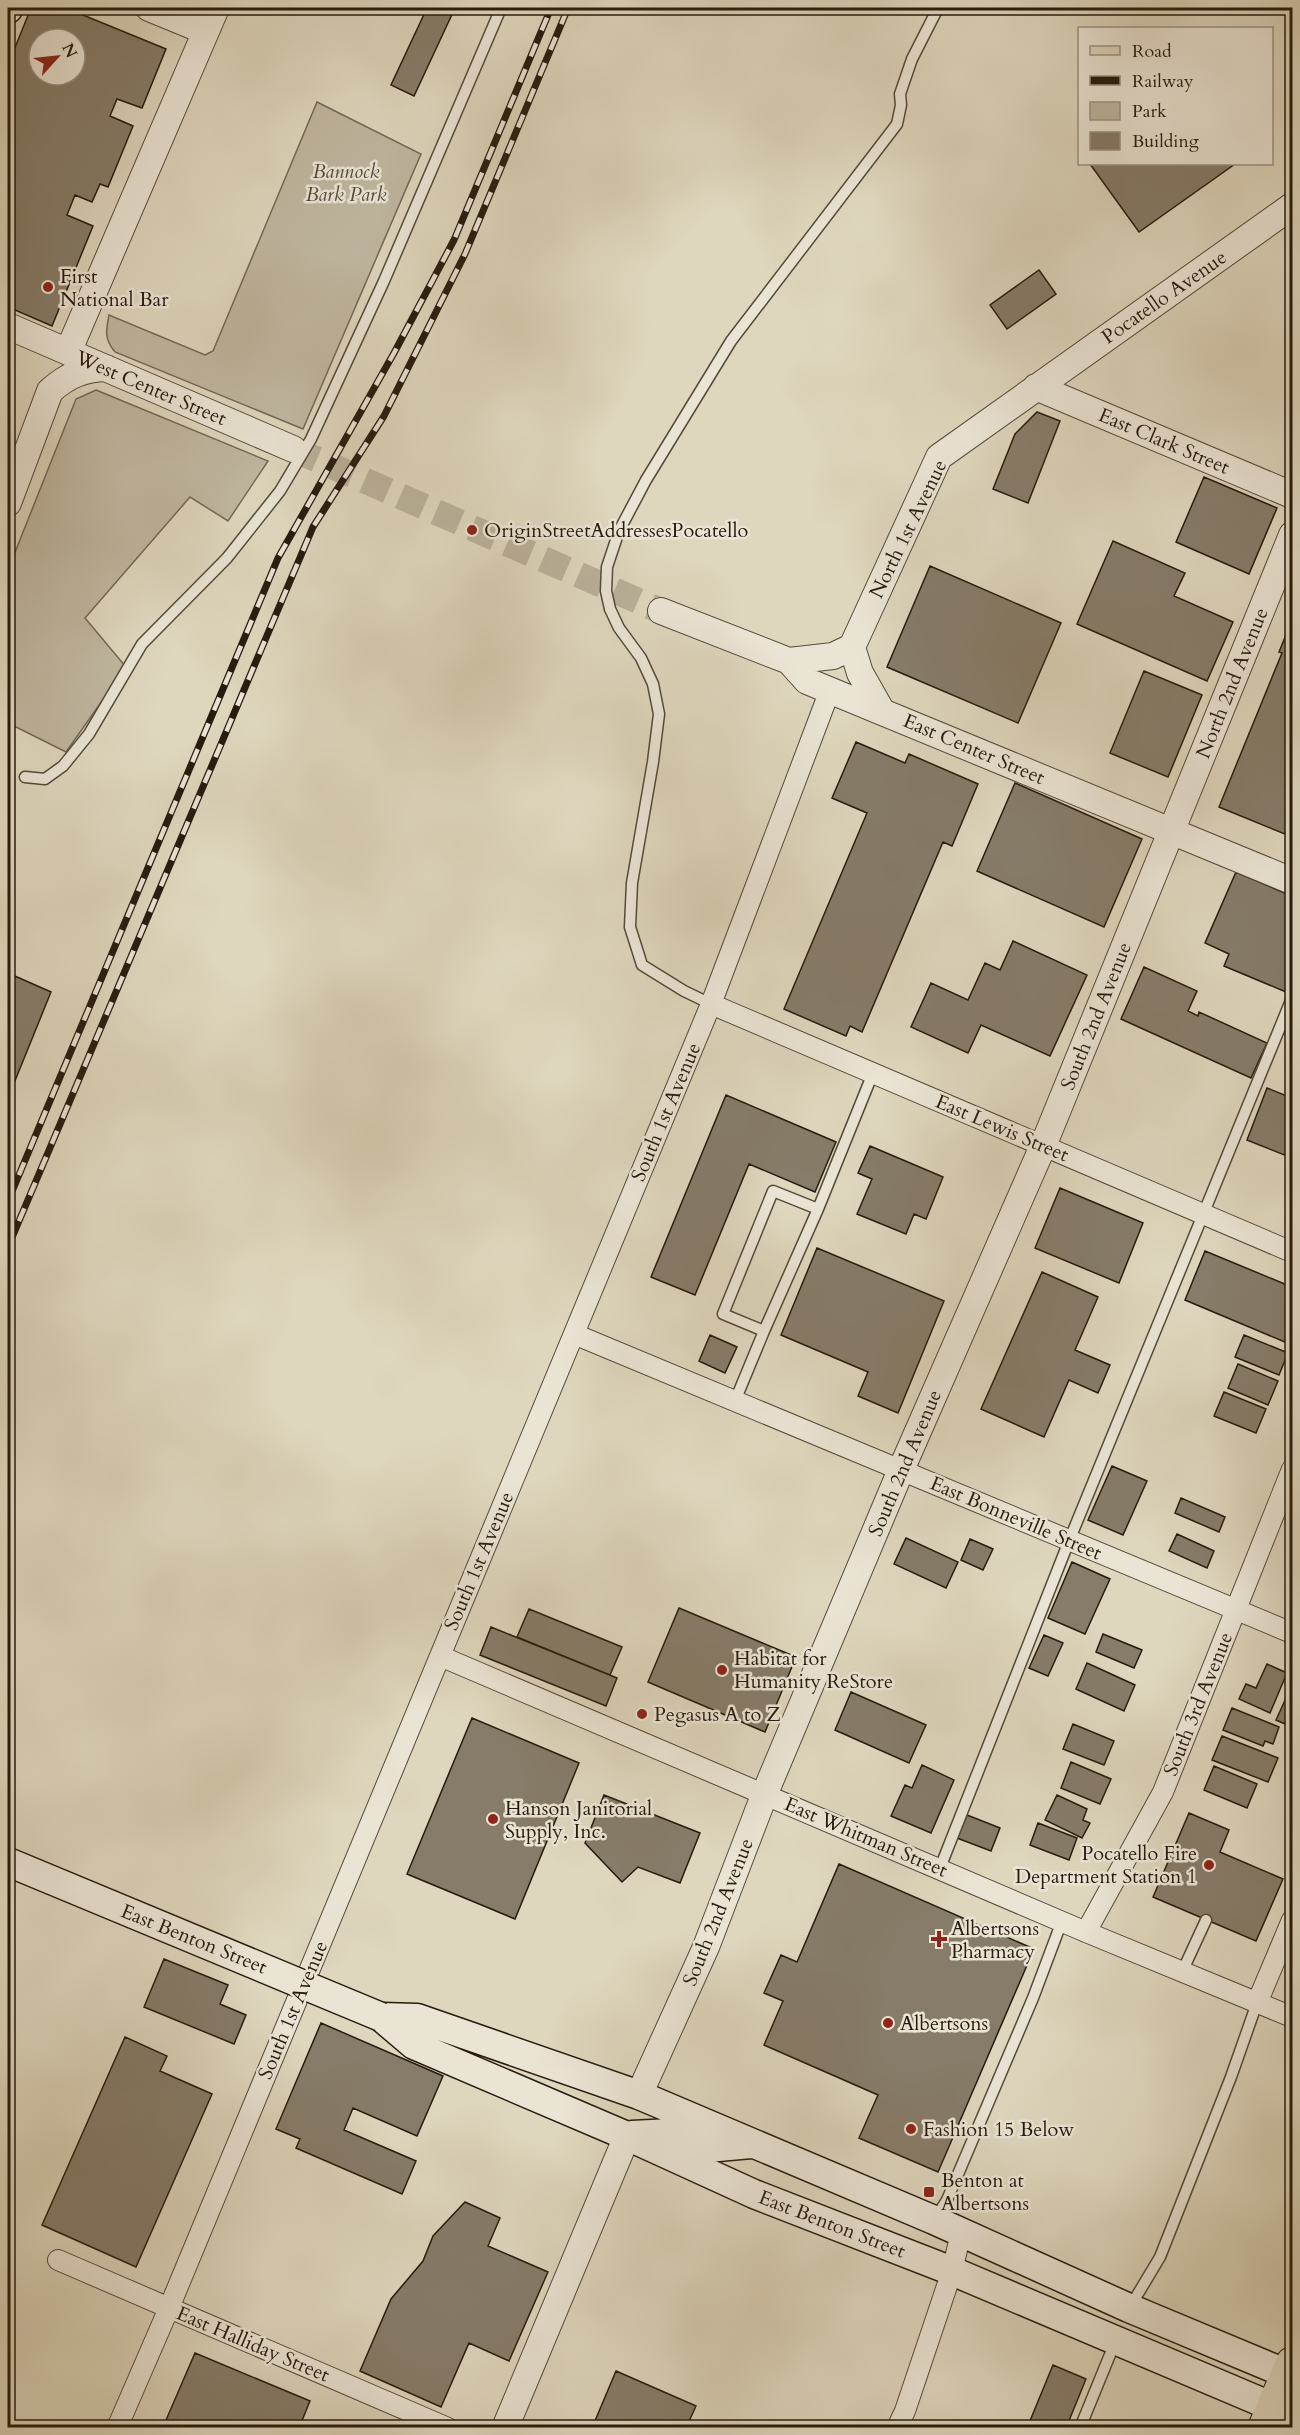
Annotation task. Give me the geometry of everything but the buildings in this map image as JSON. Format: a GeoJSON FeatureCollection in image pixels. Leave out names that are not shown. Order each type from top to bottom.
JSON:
{"type":"FeatureCollection","features":[{"type":"Feature","properties":{"kind":"main road","name":"East Benton Street"},"geometry":{"type":"LineString","coordinates":[[8,1862],[381,2017],[414,2045],[627,2136],[754,2194],[952,2271],[1116,2340],[1277,2416]]}},
{"type":"Feature","properties":{"kind":"main road","name":"East Benton Street"},"geometry":{"type":"LineString","coordinates":[[381,2017],[417,2018],[639,2096],[934,2220],[1129,2308],[1291,2371]]}},
{"type":"Feature","properties":{"kind":"main road"},"geometry":{"type":"LineString","coordinates":[[524,2092],[563,2087],[606,2105],[639,2096]]}},
{"type":"Feature","properties":{"kind":"main road"},"geometry":{"type":"LineString","coordinates":[[627,2136],[671,2133],[707,2148],[754,2144]]}},
{"type":"Feature","properties":{"kind":"main road"},"geometry":{"type":"LineString","coordinates":[[1116,2340],[1129,2308]]}},
{"type":"Feature","properties":{"kind":"main road"},"geometry":{"type":"LineString","coordinates":[[1277,2416],[1291,2371]]}},
{"type":"Feature","properties":{"kind":"street"},"geometry":{"type":"LineString","coordinates":[[149,8],[205,31]]}},
{"type":"Feature","properties":{"kind":"street"},"geometry":{"type":"LineString","coordinates":[[68,352],[216,8]]}},
{"type":"Feature","properties":{"kind":"street","name":"Pocatello Avenue"},"geometry":{"type":"LineString","coordinates":[[1036,387],[1293,206]]}},
{"type":"Feature","properties":{"kind":"street"},"geometry":{"type":"LineString","coordinates":[[8,502],[50,391],[49,372],[40,351],[14,329]]}},
{"type":"Feature","properties":{"kind":"street","name":"West Center Street"},"geometry":{"type":"LineString","coordinates":[[14,329],[293,449]]}},
{"type":"Feature","properties":{"kind":"street"},"geometry":{"type":"LineString","coordinates":[[50,391],[64,379],[78,372],[106,368]]}},
{"type":"Feature","properties":{"kind":"street","name":"East Clark Street"},"geometry":{"type":"LineString","coordinates":[[1036,387],[1293,495]]}},
{"type":"Feature","properties":{"kind":"street","name":"North 1st Avenue"},"geometry":{"type":"LineString","coordinates":[[852,647],[939,457],[1036,387]]}},
{"type":"Feature","properties":{"kind":"street","name":"North 2nd Avenue"},"geometry":{"type":"LineString","coordinates":[[1171,830],[1293,535]]}},
{"type":"Feature","properties":{"kind":"street","name":"East Center Street"},"geometry":{"type":"LineString","coordinates":[[661,611],[789,661],[807,681],[1293,881]]}},
{"type":"Feature","properties":{"kind":"street"},"geometry":{"type":"LineString","coordinates":[[789,661],[833,656],[852,647],[860,673],[881,710]]}},
{"type":"Feature","properties":{"kind":"street","name":"South 1st Avenue"},"geometry":{"type":"LineString","coordinates":[[117,2427],[169,2308],[711,1004],[830,690]]}},
{"type":"Feature","properties":{"kind":"street","name":"South 2nd Avenue"},"geometry":{"type":"LineString","coordinates":[[639,2096],[697,1967],[765,1793],[901,1470],[1043,1146],[1171,830]]}},
{"type":"Feature","properties":{"kind":"street","name":"East Lewis Street"},"geometry":{"type":"LineString","coordinates":[[711,1004],[1293,1252]]}},
{"type":"Feature","properties":{"kind":"street","name":"East Bonneville Street"},"geometry":{"type":"LineString","coordinates":[[574,1334],[1293,1633]]}},
{"type":"Feature","properties":{"kind":"street","name":"South 3rd Avenue"},"geometry":{"type":"LineString","coordinates":[[1086,1932],[1163,1792],[1293,1469]]}},
{"type":"Feature","properties":{"kind":"street","name":"East Whitman Street"},"geometry":{"type":"LineString","coordinates":[[440,1656],[1086,1932],[1293,2017]]}},
{"type":"Feature","properties":{"kind":"street"},"geometry":{"type":"LineString","coordinates":[[1257,2003],[1293,1920]]}},
{"type":"Feature","properties":{"kind":"street"},"geometry":{"type":"LineString","coordinates":[[505,2427],[627,2136]]}},
{"type":"Feature","properties":{"kind":"street"},"geometry":{"type":"LineString","coordinates":[[897,2427],[905,2411],[952,2271],[961,2233]]}},
{"type":"Feature","properties":{"kind":"street","name":"East Halliday Street"},"geometry":{"type":"LineString","coordinates":[[58,2260],[448,2427]]}},
{"type":"Feature","properties":{"kind":"lane"},"geometry":{"type":"LineString","coordinates":[[25,777],[45,779],[63,766],[89,734],[142,644],[227,558],[280,491],[311,439],[380,291],[501,8]]}},
{"type":"Feature","properties":{"kind":"lane"},"geometry":{"type":"LineString","coordinates":[[711,1004],[684,991],[642,965],[630,927],[632,884],[654,762],[659,714],[653,684],[641,658],[619,628],[610,609],[606,591],[607,567],[619,531],[646,480],[731,341],[897,124],[901,105],[900,94],[912,59],[938,8]]}},
{"type":"Feature","properties":{"kind":"lane"},"geometry":{"type":"LineString","coordinates":[[940,1868],[1069,1541],[1293,998]]}},
{"type":"Feature","properties":{"kind":"lane"},"geometry":{"type":"LineString","coordinates":[[735,1401],[818,1209],[873,1073]]}},
{"type":"Feature","properties":{"kind":"lane"},"geometry":{"type":"LineString","coordinates":[[764,1331],[723,1314],[773,1191],[818,1209]]}},
{"type":"Feature","properties":{"kind":"lane"},"geometry":{"type":"LineString","coordinates":[[1182,1972],[1206,1920]]}},
{"type":"Feature","properties":{"kind":"lane"},"geometry":{"type":"LineString","coordinates":[[934,2220],[947,2200],[1033,1998],[1062,1921]]}},
{"type":"Feature","properties":{"kind":"lane"},"geometry":{"type":"LineString","coordinates":[[1129,2308],[1160,2257],[1231,2077],[1257,2003]]}},
{"type":"Feature","properties":{"kind":"lane"},"geometry":{"type":"LineString","coordinates":[[1080,2427],[1116,2340]]}},
{"type":"Feature","properties":{"kind":"green space","name":"Bannock Bark Park"},"geometry":{"type":"Polygon","coordinates":[[[317,102],[421,154],[303,429],[115,352],[107,339],[107,330],[109,315],[205,355],[213,351],[317,102]]]}},
{"type":"Feature","properties":{"kind":"green space"},"geometry":{"type":"Polygon","coordinates":[[[96,390],[268,461],[228,521],[190,497],[85,618],[126,667],[66,752],[8,723],[8,570],[76,399],[96,390]]]}},
{"type":"Feature","properties":{"kind":"tunnel"},"geometry":{"type":"LineString","coordinates":[[293,449],[661,611]]}},
{"type":"Feature","properties":{"kind":"railway"},"geometry":{"type":"LineString","coordinates":[[8,1201],[278,558],[394,353],[454,240],[551,8]]}},
{"type":"Feature","properties":{"kind":"railway"},"geometry":{"type":"LineString","coordinates":[[8,1247],[313,527],[384,416],[465,254],[568,8]]}},
{"type":"Feature","properties":{"kind":"place","name":"First National Bar"},"geometry":{"type":"Point","coordinates":[48,287]}},
{"type":"Feature","properties":{"kind":"place","name":"OriginStreetAddressesPocatello"},"geometry":{"type":"Point","coordinates":[472,530]}},
{"type":"Feature","properties":{"kind":"place","name":"Habitat for Humanity ReStore"},"geometry":{"type":"Point","coordinates":[722,1670]}},
{"type":"Feature","properties":{"kind":"place","name":"Pegasus A to Z"},"geometry":{"type":"Point","coordinates":[642,1714]}},
{"type":"Feature","properties":{"kind":"place","name":"Hanson Janitorial Supply, Inc."},"geometry":{"type":"Point","coordinates":[493,1819]}},
{"type":"Feature","properties":{"kind":"place","name":"Pocatello Fire Department Station 1"},"geometry":{"type":"Point","coordinates":[1209,1865]}},
{"type":"Feature","properties":{"kind":"place","name":"Albertsons Pharmacy"},"geometry":{"type":"Point","coordinates":[939,1939]}},
{"type":"Feature","properties":{"kind":"place","name":"Albertsons"},"geometry":{"type":"Point","coordinates":[888,2023]}},
{"type":"Feature","properties":{"kind":"place","name":"Fashion 15 Below"},"geometry":{"type":"Point","coordinates":[911,2129]}},
{"type":"Feature","properties":{"kind":"place","name":"Benton at Albertsons"},"geometry":{"type":"Point","coordinates":[929,2192]}}]}
